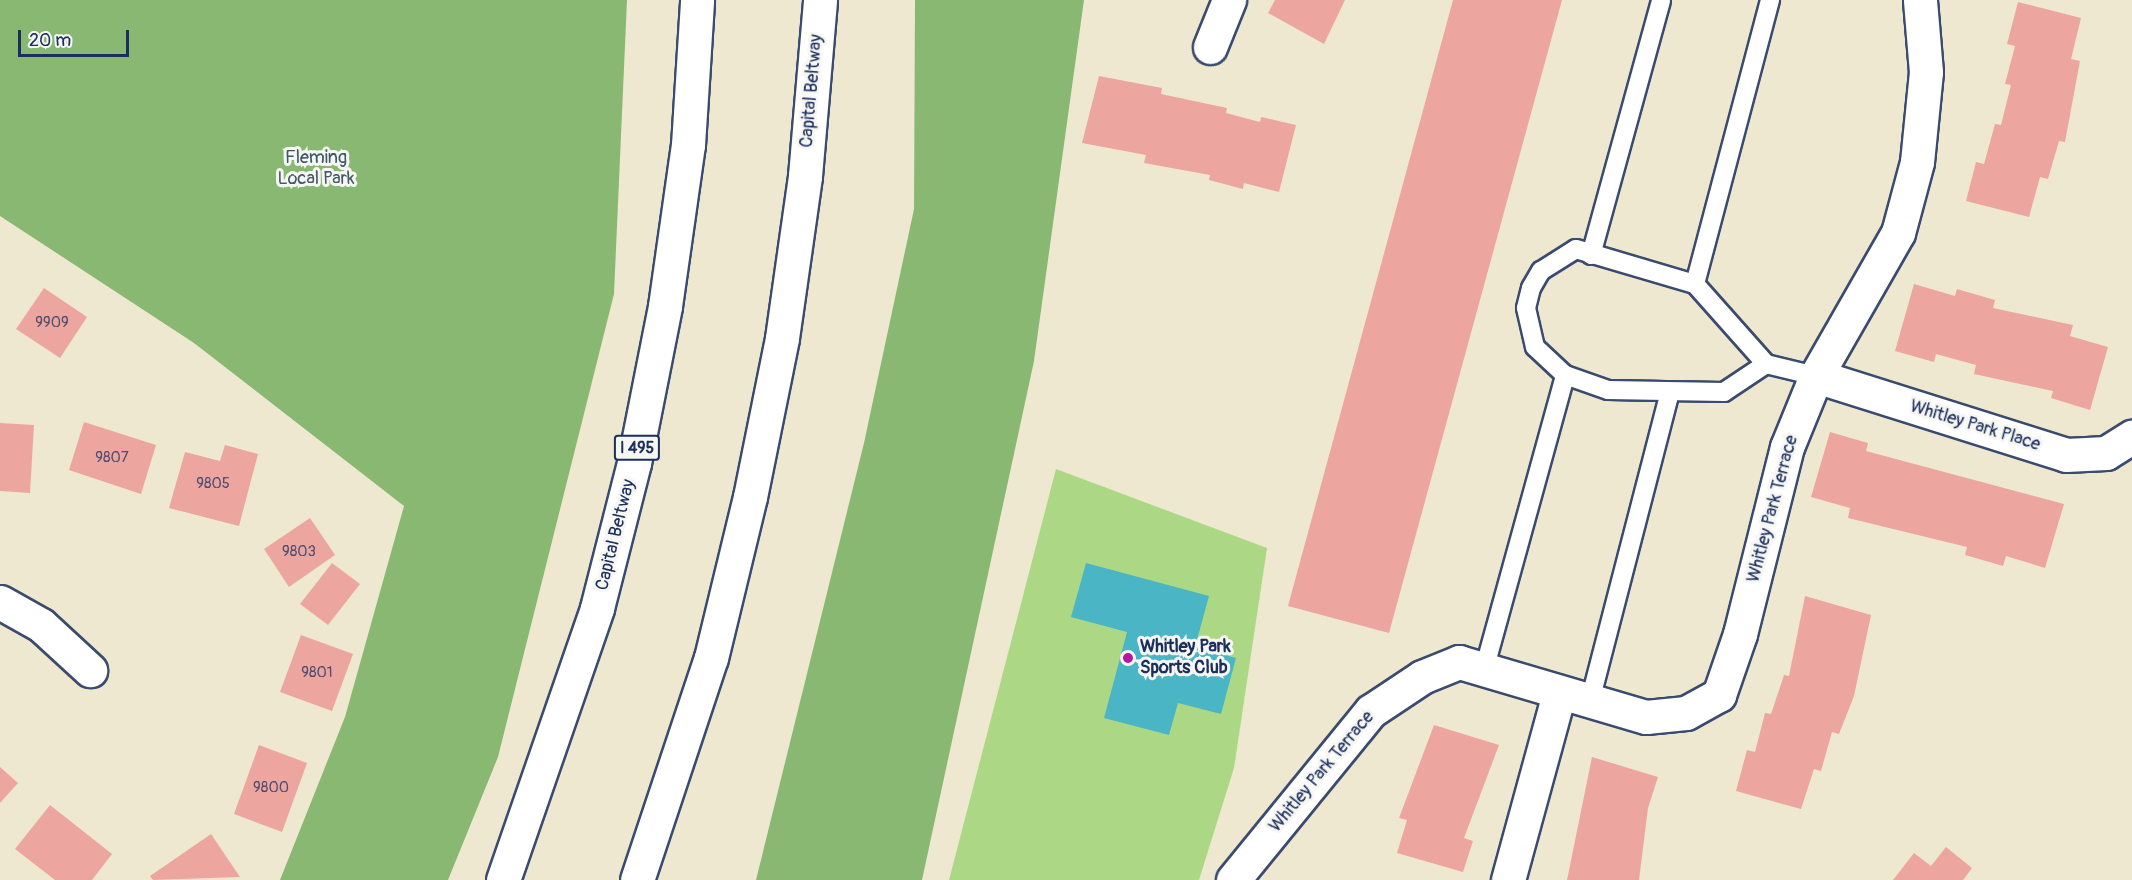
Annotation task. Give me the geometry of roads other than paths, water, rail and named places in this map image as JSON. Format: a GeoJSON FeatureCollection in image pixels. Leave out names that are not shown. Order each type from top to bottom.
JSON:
{"type":"FeatureCollection","features":[{"type":"Feature","properties":{"kind":"main road","name":"Capital Beltway"},"geometry":{"type":"LineString","coordinates":[[503,880],[597,608],[634,463],[665,306],[688,145],[697,0]]}},
{"type":"Feature","properties":{"kind":"main road","name":"Capital Beltway"},"geometry":{"type":"LineString","coordinates":[[637,880],[711,658],[750,497],[800,211],[820,0]]}},
{"type":"Feature","properties":{"kind":"main road"},"geometry":{"type":"LineString","coordinates":[[1210,47],[1229,0]]}},
{"type":"Feature","properties":{"kind":"main road","name":"Whitley Park Terrace"},"geometry":{"type":"LineString","coordinates":[[1233,880],[1371,711],[1422,676],[1459,662],[1646,717],[1686,713],[1719,695],[1740,634],[1787,447],[1816,376],[1900,223],[1917,162],[1926,72],[1920,0]]}},
{"type":"Feature","properties":{"kind":"main road","name":"Whitley Park Place"},"geometry":{"type":"LineString","coordinates":[[1816,376],[2066,454],[2106,453],[2132,437]]}},
{"type":"Feature","properties":{"kind":"main road"},"geometry":{"type":"LineString","coordinates":[[0,602],[41,625],[90,670]]}},
{"type":"Feature","properties":{"kind":"main road"},"geometry":{"type":"LineString","coordinates":[[1508,880],[1574,697]]}},
{"type":"Feature","properties":{"kind":"lane"},"geometry":{"type":"LineString","coordinates":[[1591,255],[1661,0]]}},
{"type":"Feature","properties":{"kind":"lane"},"geometry":{"type":"LineString","coordinates":[[1695,284],[1770,0]]}},
{"type":"Feature","properties":{"kind":"lane"},"geometry":{"type":"LineString","coordinates":[[1766,364],[1724,392],[1608,390],[1565,375],[1535,347],[1526,308],[1541,271],[1557,257],[1576,249],[1695,284],[1766,364],[1816,376]]}},
{"type":"Feature","properties":{"kind":"lane"},"geometry":{"type":"LineString","coordinates":[[1484,670],[1565,375]]}},
{"type":"Feature","properties":{"kind":"lane"},"geometry":{"type":"LineString","coordinates":[[1574,697],[1670,392]]}},
{"type":"Feature","properties":{"kind":"water"},"geometry":{"type":"Polygon","coordinates":[[[1086,563],[1209,596],[1195,647],[1236,658],[1221,714],[1178,703],[1169,735],[1104,718],[1127,632],[1071,617],[1086,563]]]}},
{"type":"Feature","properties":{"kind":"place","name":"Whitley Park Sports Club"},"geometry":{"type":"Point","coordinates":[1128,658]}},
{"type":"Feature","properties":{"kind":"park label","name":"Fleming Local Park"},"geometry":{"type":"Point","coordinates":[316,169]}}]}
